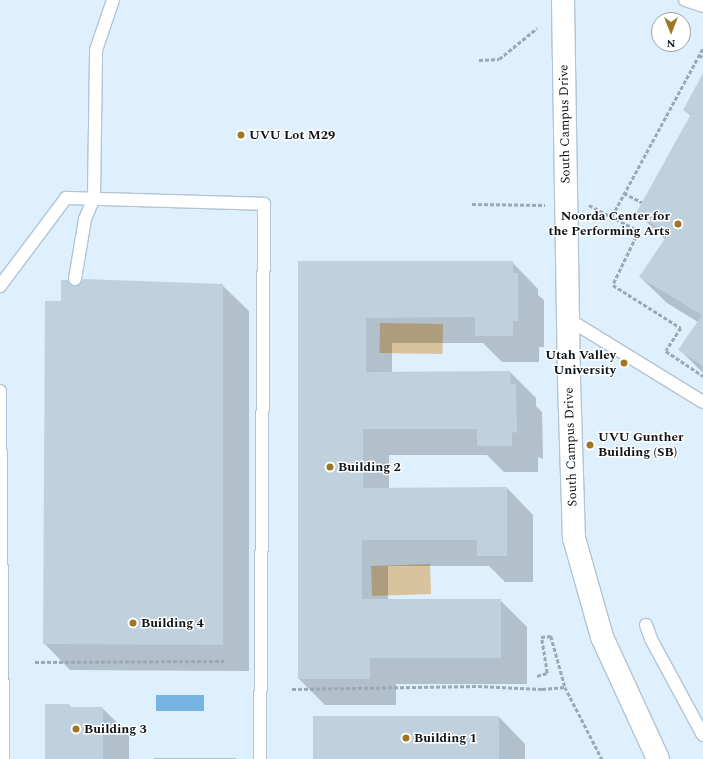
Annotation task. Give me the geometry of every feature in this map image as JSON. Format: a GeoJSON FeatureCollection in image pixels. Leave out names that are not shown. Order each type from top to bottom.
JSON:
{"type":"FeatureCollection","features":[{"type":"Feature","properties":{"kind":"street","name":"South Campus Drive"},"geometry":{"type":"LineString","coordinates":[[563,0],[568,319],[574,538],[602,637],[658,759]]}},
{"type":"Feature","properties":{"kind":"lane"},"geometry":{"type":"LineString","coordinates":[[75,279],[85,219],[94,198],[96,50],[113,0]]}},
{"type":"Feature","properties":{"kind":"lane"},"geometry":{"type":"LineString","coordinates":[[685,0],[703,6]]}},
{"type":"Feature","properties":{"kind":"lane"},"geometry":{"type":"LineString","coordinates":[[0,286],[66,198],[264,204],[260,759]]}},
{"type":"Feature","properties":{"kind":"lane"},"geometry":{"type":"LineString","coordinates":[[568,319],[703,402]]}},
{"type":"Feature","properties":{"kind":"lane"},"geometry":{"type":"LineString","coordinates":[[0,391],[2,757]]}},
{"type":"Feature","properties":{"kind":"lane"},"geometry":{"type":"LineString","coordinates":[[646,625],[651,639],[703,735]]}},
{"type":"Feature","properties":{"kind":"path"},"geometry":{"type":"LineString","coordinates":[[479,60],[499,59],[537,28]]}},
{"type":"Feature","properties":{"kind":"path"},"geometry":{"type":"LineString","coordinates":[[612,216],[703,48]]}},
{"type":"Feature","properties":{"kind":"path"},"geometry":{"type":"LineString","coordinates":[[699,55],[703,57]]}},
{"type":"Feature","properties":{"kind":"path"},"geometry":{"type":"LineString","coordinates":[[624,193],[642,202]]}},
{"type":"Feature","properties":{"kind":"path"},"geometry":{"type":"LineString","coordinates":[[472,204],[547,205]]}},
{"type":"Feature","properties":{"kind":"path"},"geometry":{"type":"LineString","coordinates":[[589,205],[639,231],[613,285],[681,328],[666,351],[703,376]]}},
{"type":"Feature","properties":{"kind":"path"},"geometry":{"type":"LineString","coordinates":[[537,676],[547,673],[541,637],[551,636],[565,687],[602,759]]}},
{"type":"Feature","properties":{"kind":"path"},"geometry":{"type":"LineString","coordinates":[[35,662],[224,661]]}},
{"type":"Feature","properties":{"kind":"path"},"geometry":{"type":"LineString","coordinates":[[292,689],[478,686],[542,689],[565,687]]}},
{"type":"Feature","properties":{"kind":"shaded area"},"geometry":{"type":"Polygon","coordinates":[[[380,323],[443,324],[442,354],[379,353],[380,323]]]}},
{"type":"Feature","properties":{"kind":"shaded area"},"geometry":{"type":"Polygon","coordinates":[[[430,564],[431,594],[372,596],[371,566],[430,564]]]}},
{"type":"Feature","properties":{"kind":"water"},"geometry":{"type":"Polygon","coordinates":[[[156,695],[204,695],[204,711],[156,711],[156,695]]]}},
{"type":"Feature","properties":{"kind":"building","name":"Noorda Center for the Performing Arts"},"geometry":{"type":"Polygon","coordinates":[[[703,73],[703,366],[678,350],[702,315],[639,277],[668,234],[636,213],[691,114],[683,110],[703,73]]]}},
{"type":"Feature","properties":{"kind":"building","name":"Building 2"},"geometry":{"type":"Polygon","coordinates":[[[298,261],[513,261],[513,273],[518,273],[518,321],[513,321],[513,336],[475,336],[475,317],[366,318],[366,372],[510,371],[511,384],[516,384],[517,433],[512,432],[512,446],[477,446],[477,429],[363,429],[363,488],[507,487],[507,556],[477,556],[477,540],[362,540],[362,599],[501,599],[501,658],[370,658],[370,679],[298,679],[298,261]]]}},
{"type":"Feature","properties":{"kind":"building"},"geometry":{"type":"Polygon","coordinates":[[[83,279],[223,284],[223,645],[43,644],[45,301],[61,301],[61,280],[68,280],[70,284],[74,286],[80,284],[83,279]]]}},
{"type":"Feature","properties":{"kind":"building","name":"Building 3"},"geometry":{"type":"Polygon","coordinates":[[[45,704],[69,704],[69,707],[103,707],[103,759],[45,759],[45,704]]]}},
{"type":"Feature","properties":{"kind":"building","name":"Building 1"},"geometry":{"type":"Polygon","coordinates":[[[313,716],[499,716],[499,759],[313,759],[313,716]]]}},
{"type":"Feature","properties":{"kind":"place","name":"UVU Lot M29"},"geometry":{"type":"Point","coordinates":[241,135]}},
{"type":"Feature","properties":{"kind":"place","name":"Noorda Center for the Performing Arts"},"geometry":{"type":"Point","coordinates":[678,224]}},
{"type":"Feature","properties":{"kind":"place","name":"Utah Valley University"},"geometry":{"type":"Point","coordinates":[624,363]}},
{"type":"Feature","properties":{"kind":"place","name":"UVU Gunther Building (SB)"},"geometry":{"type":"Point","coordinates":[590,445]}},
{"type":"Feature","properties":{"kind":"place","name":"Building 2"},"geometry":{"type":"Point","coordinates":[330,467]}},
{"type":"Feature","properties":{"kind":"place","name":"Building 4"},"geometry":{"type":"Point","coordinates":[133,623]}},
{"type":"Feature","properties":{"kind":"place","name":"Building 3"},"geometry":{"type":"Point","coordinates":[76,729]}},
{"type":"Feature","properties":{"kind":"place","name":"Building 1"},"geometry":{"type":"Point","coordinates":[406,738]}}]}
